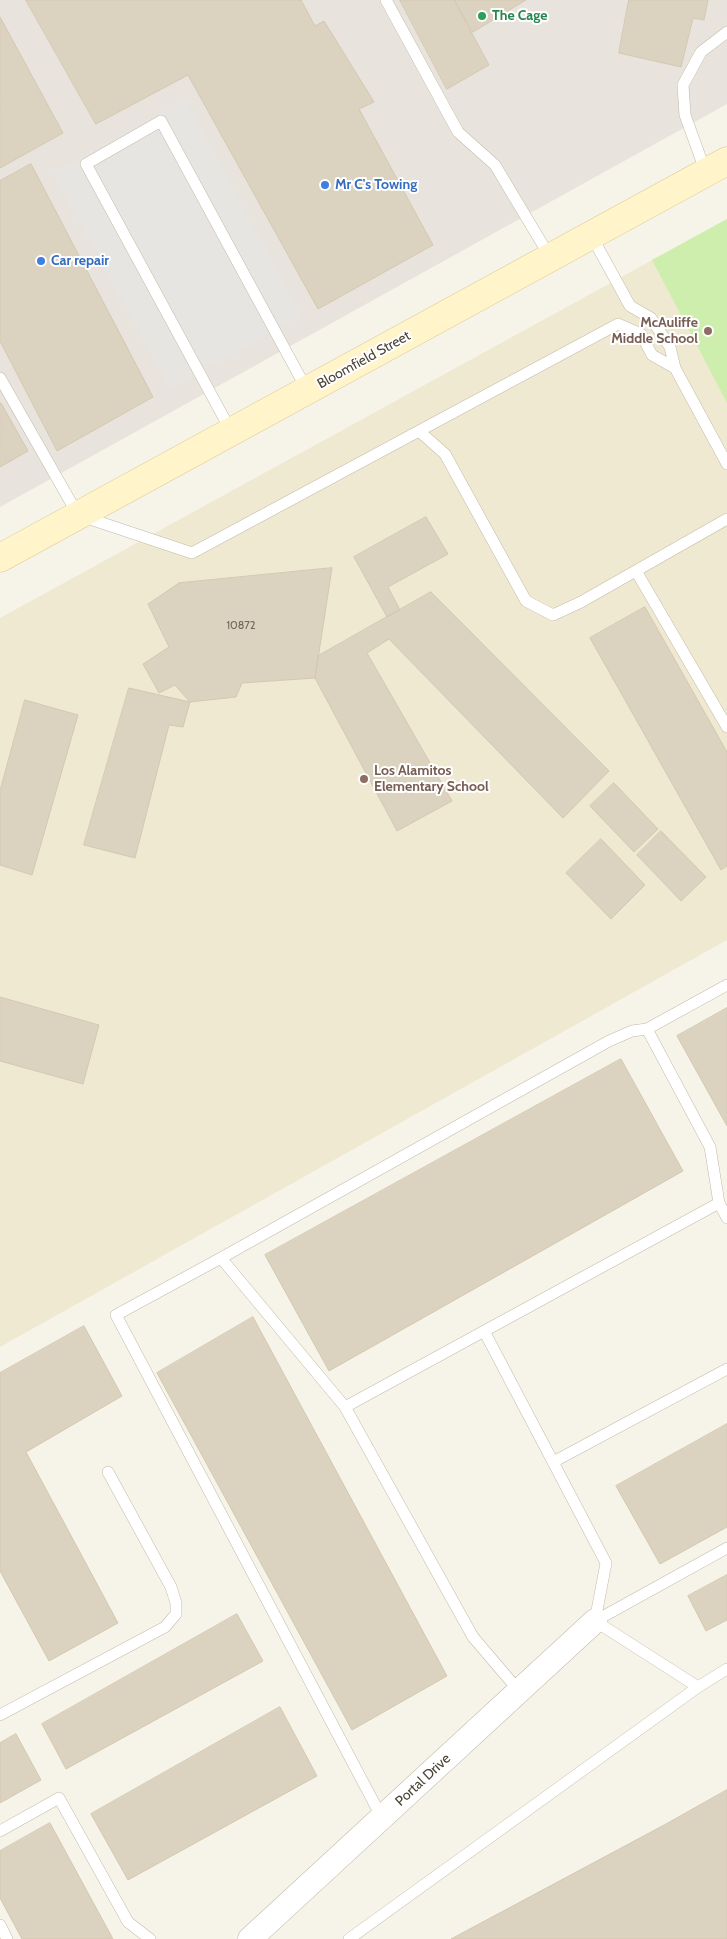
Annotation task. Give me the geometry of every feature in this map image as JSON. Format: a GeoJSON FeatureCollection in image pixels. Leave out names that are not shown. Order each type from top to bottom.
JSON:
{"type":"FeatureCollection","features":[{"type":"Feature","properties":{"kind":"street","name":"Bloomfield Street"},"geometry":{"type":"LineString","coordinates":[[0,558],[716,167]]}},
{"type":"Feature","properties":{"kind":"street","name":"Portal Drive"},"geometry":{"type":"LineString","coordinates":[[250,1939],[595,1621]]}},
{"type":"Feature","properties":{"kind":"lane"},"geometry":{"type":"LineString","coordinates":[[386,0],[458,132],[494,165],[550,258]]}},
{"type":"Feature","properties":{"kind":"lane"},"geometry":{"type":"LineString","coordinates":[[716,167],[685,116],[683,85],[701,52],[727,32]]}},
{"type":"Feature","properties":{"kind":"lane"},"geometry":{"type":"LineString","coordinates":[[232,432],[86,164],[161,121],[308,391]]}},
{"type":"Feature","properties":{"kind":"lane"},"geometry":{"type":"LineString","coordinates":[[591,236],[630,306],[651,318],[670,347],[675,368],[727,464]]}},
{"type":"Feature","properties":{"kind":"lane"},"geometry":{"type":"LineString","coordinates":[[0,378],[78,515],[192,553],[618,324],[641,334],[652,356],[675,368]]}},
{"type":"Feature","properties":{"kind":"lane"},"geometry":{"type":"LineString","coordinates":[[419,430],[445,454],[526,601],[553,615],[581,602],[727,519]]}},
{"type":"Feature","properties":{"kind":"lane"},"geometry":{"type":"LineString","coordinates":[[636,571],[727,727]]}},
{"type":"Feature","properties":{"kind":"lane"},"geometry":{"type":"LineString","coordinates":[[382,1818],[116,1315],[609,1041],[632,1031],[646,1029],[727,985]]}},
{"type":"Feature","properties":{"kind":"lane"},"geometry":{"type":"LineString","coordinates":[[646,1029],[710,1147],[719,1203],[727,1218]]}},
{"type":"Feature","properties":{"kind":"lane"},"geometry":{"type":"LineString","coordinates":[[345,1407],[719,1203]]}},
{"type":"Feature","properties":{"kind":"lane"},"geometry":{"type":"LineString","coordinates":[[220,1258],[345,1407],[473,1637],[519,1691]]}},
{"type":"Feature","properties":{"kind":"lane"},"geometry":{"type":"LineString","coordinates":[[484,1331],[606,1563],[595,1621]]}},
{"type":"Feature","properties":{"kind":"lane"},"geometry":{"type":"LineString","coordinates":[[553,1462],[727,1369]]}},
{"type":"Feature","properties":{"kind":"lane"},"geometry":{"type":"LineString","coordinates":[[0,1715],[164,1627],[176,1614],[176,1603],[171,1586],[108,1472]]}},
{"type":"Feature","properties":{"kind":"lane"},"geometry":{"type":"LineString","coordinates":[[595,1621],[727,1548]]}},
{"type":"Feature","properties":{"kind":"lane"},"geometry":{"type":"LineString","coordinates":[[595,1621],[698,1687]]}},
{"type":"Feature","properties":{"kind":"lane"},"geometry":{"type":"LineString","coordinates":[[349,1939],[698,1687],[727,1669]]}},
{"type":"Feature","properties":{"kind":"lane"},"geometry":{"type":"LineString","coordinates":[[0,1831],[59,1798],[128,1922],[150,1939]]}},
{"type":"Feature","properties":{"kind":"lane"},"geometry":{"type":"LineString","coordinates":[[0,1925],[7,1939]]}},
{"type":"Feature","properties":{"kind":"shaded area"},"geometry":{"type":"Polygon","coordinates":[[[0,0],[727,0],[727,104],[0,507],[0,0]]]}},
{"type":"Feature","properties":{"kind":"shaded area"},"geometry":{"type":"Polygon","coordinates":[[[185,99],[301,316],[170,389],[53,173],[185,99]]]}},
{"type":"Feature","properties":{"kind":"shaded area","name":"Los Alamitos Elementary School"},"geometry":{"type":"Polygon","coordinates":[[[727,219],[727,940],[0,1347],[0,618],[727,219]]]}},
{"type":"Feature","properties":{"kind":"green space","name":"McAuliffe Middle School"},"geometry":{"type":"Polygon","coordinates":[[[727,219],[727,403],[652,260],[727,219]]]}},
{"type":"Feature","properties":{"kind":"building","name":"Mr C's Towing"},"geometry":{"type":"Polygon","coordinates":[[[26,0],[301,0],[315,26],[324,21],[374,102],[359,109],[433,245],[318,309],[188,75],[96,124],[26,0]]]}},
{"type":"Feature","properties":{"kind":"building"},"geometry":{"type":"Polygon","coordinates":[[[400,0],[454,0],[489,65],[447,89],[400,0]]]}},
{"type":"Feature","properties":{"kind":"building","name":"The Cage"},"geometry":{"type":"Polygon","coordinates":[[[455,0],[526,0],[473,32],[455,0]]]}},
{"type":"Feature","properties":{"kind":"building"},"geometry":{"type":"Polygon","coordinates":[[[629,0],[708,0],[704,20],[693,18],[681,67],[619,53],[629,0]]]}},
{"type":"Feature","properties":{"kind":"building"},"geometry":{"type":"Polygon","coordinates":[[[0,17],[63,133],[0,168],[0,17]]]}},
{"type":"Feature","properties":{"kind":"building","name":"Car repair"},"geometry":{"type":"Polygon","coordinates":[[[31,164],[153,397],[57,451],[0,341],[0,181],[31,164]]]}},
{"type":"Feature","properties":{"kind":"building"},"geometry":{"type":"Polygon","coordinates":[[[0,403],[28,451],[0,467],[0,403]]]}},
{"type":"Feature","properties":{"kind":"building"},"geometry":{"type":"Polygon","coordinates":[[[426,517],[448,554],[388,587],[400,610],[387,617],[354,557],[426,517]]]}},
{"type":"Feature","properties":{"kind":"building"},"geometry":{"type":"Polygon","coordinates":[[[332,568],[315,678],[242,683],[236,697],[190,702],[175,685],[159,693],[143,664],[169,647],[148,604],[179,583],[332,568]]]}},
{"type":"Feature","properties":{"kind":"building"},"geometry":{"type":"Polygon","coordinates":[[[431,592],[609,771],[563,818],[389,639],[367,653],[452,801],[397,831],[315,678],[318,656],[431,592]]]}},
{"type":"Feature","properties":{"kind":"building"},"geometry":{"type":"Polygon","coordinates":[[[645,607],[727,752],[727,866],[721,870],[590,638],[645,607]]]}},
{"type":"Feature","properties":{"kind":"building"},"geometry":{"type":"Polygon","coordinates":[[[129,688],[190,702],[183,727],[169,725],[135,858],[84,845],[129,688]]]}},
{"type":"Feature","properties":{"kind":"building"},"geometry":{"type":"Polygon","coordinates":[[[25,700],[78,715],[32,875],[0,865],[0,791],[25,700]]]}},
{"type":"Feature","properties":{"kind":"building"},"geometry":{"type":"Polygon","coordinates":[[[614,783],[658,829],[634,852],[590,806],[614,783]]]}},
{"type":"Feature","properties":{"kind":"building"},"geometry":{"type":"Polygon","coordinates":[[[661,831],[706,877],[681,901],[637,855],[661,831]]]}},
{"type":"Feature","properties":{"kind":"building"},"geometry":{"type":"Polygon","coordinates":[[[601,839],[645,885],[611,919],[566,873],[601,839]]]}},
{"type":"Feature","properties":{"kind":"building"},"geometry":{"type":"Polygon","coordinates":[[[0,997],[99,1025],[83,1084],[0,1061],[0,997]]]}},
{"type":"Feature","properties":{"kind":"building"},"geometry":{"type":"Polygon","coordinates":[[[727,1008],[727,1126],[677,1036],[727,1008]]]}},
{"type":"Feature","properties":{"kind":"building"},"geometry":{"type":"Polygon","coordinates":[[[621,1059],[683,1171],[329,1371],[265,1255],[621,1059]]]}},
{"type":"Feature","properties":{"kind":"building"},"geometry":{"type":"Polygon","coordinates":[[[253,1317],[447,1676],[352,1730],[157,1373],[253,1317]]]}},
{"type":"Feature","properties":{"kind":"building"},"geometry":{"type":"Polygon","coordinates":[[[84,1326],[122,1396],[26,1452],[118,1623],[49,1661],[0,1571],[0,1373],[84,1326]]]}},
{"type":"Feature","properties":{"kind":"building"},"geometry":{"type":"Polygon","coordinates":[[[727,1424],[727,1527],[660,1564],[616,1486],[727,1424]]]}},
{"type":"Feature","properties":{"kind":"building"},"geometry":{"type":"Polygon","coordinates":[[[727,1575],[727,1620],[706,1631],[688,1596],[727,1575]]]}},
{"type":"Feature","properties":{"kind":"building"},"geometry":{"type":"Polygon","coordinates":[[[237,1614],[263,1661],[66,1769],[42,1724],[237,1614]]]}},
{"type":"Feature","properties":{"kind":"building"},"geometry":{"type":"Polygon","coordinates":[[[280,1707],[317,1776],[128,1880],[91,1814],[280,1707]]]}},
{"type":"Feature","properties":{"kind":"building"},"geometry":{"type":"Polygon","coordinates":[[[16,1734],[41,1780],[0,1803],[0,1743],[16,1734]]]}},
{"type":"Feature","properties":{"kind":"building"},"geometry":{"type":"Polygon","coordinates":[[[727,1790],[727,1939],[451,1939],[666,1824],[727,1790]]]}},
{"type":"Feature","properties":{"kind":"building"},"geometry":{"type":"Polygon","coordinates":[[[50,1823],[113,1939],[22,1939],[0,1898],[0,1851],[50,1823]]]}},
{"type":"Feature","properties":{"kind":"place","name":"The Cage"},"geometry":{"type":"Point","coordinates":[482,16]}},
{"type":"Feature","properties":{"kind":"place","name":"Mr C's Towing"},"geometry":{"type":"Point","coordinates":[325,185]}},
{"type":"Feature","properties":{"kind":"place","name":"Car repair"},"geometry":{"type":"Point","coordinates":[41,261]}},
{"type":"Feature","properties":{"kind":"place","name":"McAuliffe Middle School"},"geometry":{"type":"Point","coordinates":[708,331]}},
{"type":"Feature","properties":{"kind":"place","name":"Los Alamitos Elementary School"},"geometry":{"type":"Point","coordinates":[364,779]}}]}
